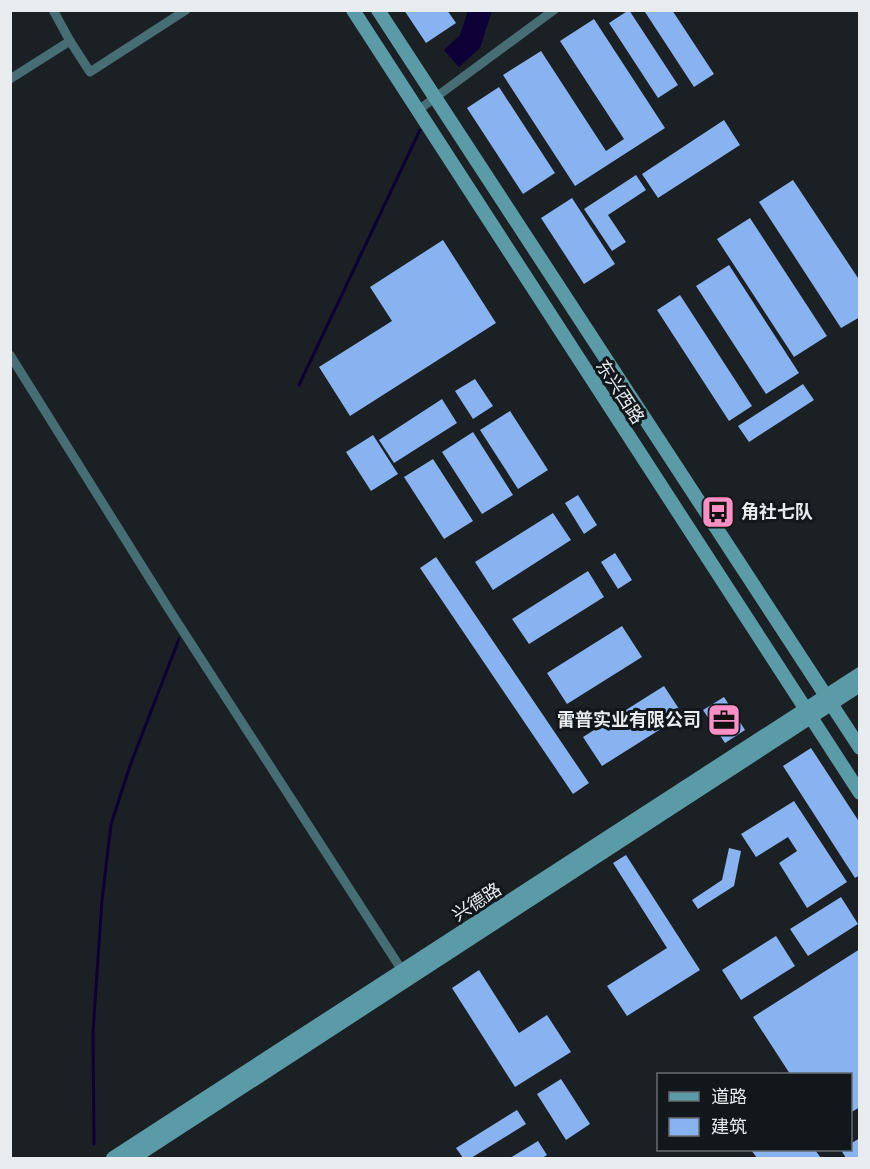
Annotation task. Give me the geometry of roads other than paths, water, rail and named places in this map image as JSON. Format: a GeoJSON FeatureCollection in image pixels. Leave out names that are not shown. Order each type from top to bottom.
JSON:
{"type":"FeatureCollection","features":[{"type":"Feature","properties":{"kind":"main road","name":"东兴西路"},"geometry":{"type":"LineString","coordinates":[[352,10],[860,793]]}},
{"type":"Feature","properties":{"kind":"main road","name":"东兴西路"},"geometry":{"type":"LineString","coordinates":[[378,10],[860,748]]}},
{"type":"Feature","properties":{"kind":"main road","name":"兴德路"},"geometry":{"type":"LineString","coordinates":[[133,1158],[405,975],[828,700],[860,674]]}},
{"type":"Feature","properties":{"kind":"main road","name":"兴德路"},"geometry":{"type":"LineString","coordinates":[[828,700],[860,685]]}},
{"type":"Feature","properties":{"kind":"main road","name":"兴德路"},"geometry":{"type":"LineString","coordinates":[[113,1158],[405,975]]}},
{"type":"Feature","properties":{"kind":"street"},"geometry":{"type":"LineString","coordinates":[[53,10],[90,72],[186,10]]}},
{"type":"Feature","properties":{"kind":"street"},"geometry":{"type":"LineString","coordinates":[[421,117],[435,98],[554,10]]}},
{"type":"Feature","properties":{"kind":"street"},"geometry":{"type":"LineString","coordinates":[[10,79],[70,41]]}},
{"type":"Feature","properties":{"kind":"street"},"geometry":{"type":"LineString","coordinates":[[10,355],[170,611],[405,975]]}},
{"type":"Feature","properties":{"kind":"waterway"},"geometry":{"type":"LineString","coordinates":[[299,385],[420,130]]}},
{"type":"Feature","properties":{"kind":"waterway"},"geometry":{"type":"LineString","coordinates":[[94,1144],[93,1032],[102,900],[111,824],[131,763],[179,639]]}},
{"type":"Feature","properties":{"kind":"place","name":"角社七队"},"geometry":{"type":"Point","coordinates":[718,512]}},
{"type":"Feature","properties":{"kind":"place","name":"雷普实业有限公司"},"geometry":{"type":"Point","coordinates":[724,720]}}]}
